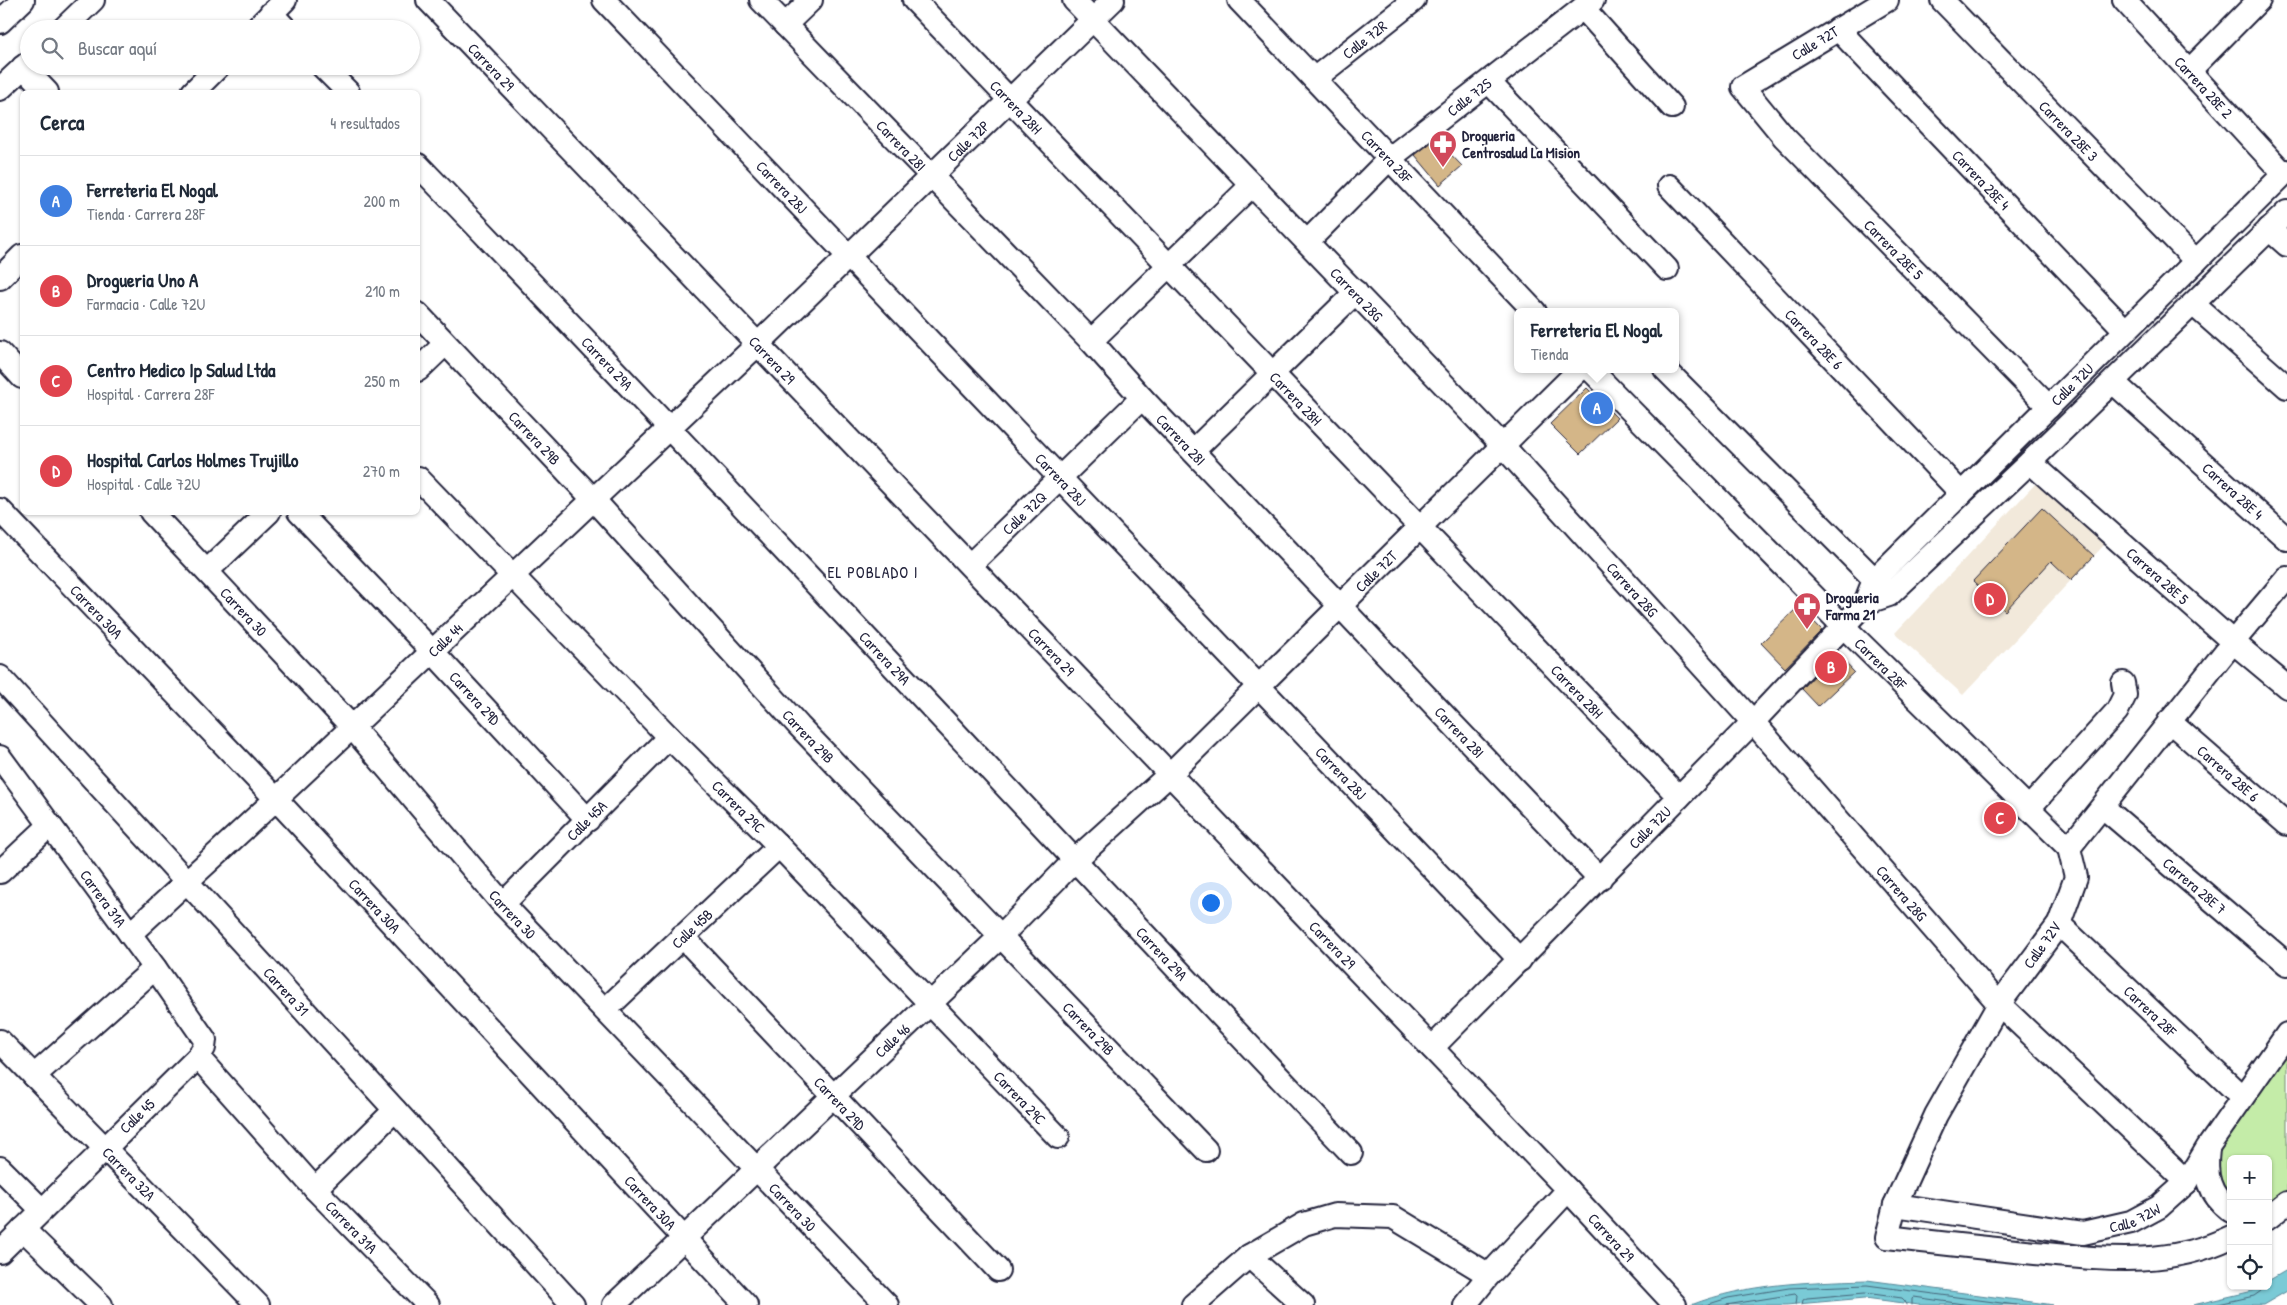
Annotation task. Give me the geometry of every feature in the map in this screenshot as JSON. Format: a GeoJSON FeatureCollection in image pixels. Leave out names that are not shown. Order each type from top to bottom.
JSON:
{"type":"FeatureCollection","features":[{"type":"Feature","properties":{"kind":"street"},"geometry":{"type":"LineString","coordinates":[[0,22],[23,0]]}},
{"type":"Feature","properties":{"kind":"street"},"geometry":{"type":"LineString","coordinates":[[72,20],[93,0]]}},
{"type":"Feature","properties":{"kind":"street","name":"Carrera 29"},"geometry":{"type":"LineString","coordinates":[[428,0],[1633,1258],[1675,1305]]}},
{"type":"Feature","properties":{"kind":"street","name":"Carrera 28J"},"geometry":{"type":"LineString","coordinates":[[604,0],[1520,960]]}},
{"type":"Feature","properties":{"kind":"street","name":"Carrera 28I"},"geometry":{"type":"LineString","coordinates":[[761,0],[1090,342],[1600,879]]}},
{"type":"Feature","properties":{"kind":"street"},"geometry":{"type":"LineString","coordinates":[[785,25],[811,0]]}},
{"type":"Feature","properties":{"kind":"street","name":"Carrera 28H"},"geometry":{"type":"LineString","coordinates":[[914,0],[1679,797]]}},
{"type":"Feature","properties":{"kind":"street","name":"Carrera 28G"},"geometry":{"type":"LineString","coordinates":[[1074,0],[1503,446],[1753,722],[1999,1004],[2187,1182]]}},
{"type":"Feature","properties":{"kind":"street","name":"Calle 72P"},"geometry":{"type":"LineString","coordinates":[[758,344],[1113,0]]}},
{"type":"Feature","properties":{"kind":"street","name":"Carrera 28F"},"geometry":{"type":"LineString","coordinates":[[1239,0],[1531,308]]}},
{"type":"Feature","properties":{"kind":"street","name":"Calle 72R"},"geometry":{"type":"LineString","coordinates":[[1314,79],[1414,0]]}},
{"type":"Feature","properties":{"kind":"street","name":"Calle 72T"},"geometry":{"type":"LineString","coordinates":[[1742,87],[1887,0]]}},
{"type":"Feature","properties":{"kind":"street","name":"Carrera 28E 3"},"geometry":{"type":"LineString","coordinates":[[1942,0],[2196,261]]}},
{"type":"Feature","properties":{"kind":"street","name":"Carrera 28E 2"},"geometry":{"type":"LineString","coordinates":[[2124,0],[2285,172]]}},
{"type":"Feature","properties":{"kind":"street"},"geometry":{"type":"LineString","coordinates":[[2190,70],[2259,0]]}},
{"type":"Feature","properties":{"kind":"street"},"geometry":{"type":"LineString","coordinates":[[1588,4],[1672,107]]}},
{"type":"Feature","properties":{"kind":"street","name":"Calle 72S"},"geometry":{"type":"LineString","coordinates":[[1307,242],[1390,158],[1588,4]]}},
{"type":"Feature","properties":{"kind":"street","name":"Carrera 28E 4"},"geometry":{"type":"LineString","coordinates":[[1838,29],[2125,330]]}},
{"type":"Feature","properties":{"kind":"street"},"geometry":{"type":"LineString","coordinates":[[0,89],[20,70]]}},
{"type":"Feature","properties":{"kind":"street"},"geometry":{"type":"LineString","coordinates":[[34,75],[46,90]]}},
{"type":"Feature","properties":{"kind":"street"},"geometry":{"type":"LineString","coordinates":[[201,90],[212,75]]}},
{"type":"Feature","properties":{"kind":"street"},"geometry":{"type":"LineString","coordinates":[[331,75],[346,90]]}},
{"type":"Feature","properties":{"kind":"street"},"geometry":{"type":"LineString","coordinates":[[1489,82],[1668,269]]}},
{"type":"Feature","properties":{"kind":"street","name":"Carrera 28E 5"},"geometry":{"type":"LineString","coordinates":[[1742,87],[1784,137],[2049,407]]}},
{"type":"Feature","properties":{"kind":"street","name":"Carrera 29A"},"geometry":{"type":"LineString","coordinates":[[420,167],[669,427],[1074,861],[1351,1154]]}},
{"type":"Feature","properties":{"kind":"street","name":"Calle 72U"},"geometry":{"type":"LineString","coordinates":[[1432,1048],[1753,722],[1881,587],[1961,493],[2285,172]]}},
{"type":"Feature","properties":{"kind":"street"},"geometry":{"type":"LineString","coordinates":[[1090,342],[1252,185]]}},
{"type":"Feature","properties":{"kind":"street","name":"Carrera 28E 6"},"geometry":{"type":"LineString","coordinates":[[1668,186],[1961,493]]}},
{"type":"Feature","properties":{"kind":"street","name":"Calle 72U"},"geometry":{"type":"LineString","coordinates":[[1881,587],[2030,462],[2287,212]]}},
{"type":"Feature","properties":{"kind":"street"},"geometry":{"type":"LineString","coordinates":[[2269,229],[2287,244]]}},
{"type":"Feature","properties":{"kind":"street"},"geometry":{"type":"LineString","coordinates":[[0,278],[20,258]]}},
{"type":"Feature","properties":{"kind":"street"},"geometry":{"type":"LineString","coordinates":[[1193,451],[1356,292]]}},
{"type":"Feature","properties":{"kind":"street"},"geometry":{"type":"LineString","coordinates":[[2193,304],[2287,387]]}},
{"type":"Feature","properties":{"kind":"street","name":"Carrera 29B"},"geometry":{"type":"LineString","coordinates":[[420,316],[593,500],[799,726],[1206,1150]]}},
{"type":"Feature","properties":{"kind":"street"},"geometry":{"type":"LineString","coordinates":[[420,368],[445,344]]}},
{"type":"Feature","properties":{"kind":"street","name":"Calle 44"},"geometry":{"type":"LineString","coordinates":[[130,934],[276,799],[758,344]]}},
{"type":"Feature","properties":{"kind":"street"},"geometry":{"type":"LineString","coordinates":[[0,353],[20,375]]}},
{"type":"Feature","properties":{"kind":"street","name":"Calle 72T"},"geometry":{"type":"LineString","coordinates":[[1170,774],[1576,373]]}},
{"type":"Feature","properties":{"kind":"street","name":"Carrera 28F"},"geometry":{"type":"LineString","coordinates":[[1594,373],[1843,626],[2069,848]]}},
{"type":"Feature","properties":{"kind":"street"},"geometry":{"type":"LineString","coordinates":[[1669,373],[1881,587]]}},
{"type":"Feature","properties":{"kind":"street","name":"Carrera 28E 4"},"geometry":{"type":"LineString","coordinates":[[2113,382],[2287,539]]}},
{"type":"Feature","properties":{"kind":"street","name":"Calle 72Q"},"geometry":{"type":"LineString","coordinates":[[970,566],[1142,398]]}},
{"type":"Feature","properties":{"kind":"street","name":"Carrera 28E 5"},"geometry":{"type":"LineString","coordinates":[[2030,462],[2233,642],[2287,687]]}},
{"type":"Feature","properties":{"kind":"street","name":"Carrera 29C"},"geometry":{"type":"LineString","coordinates":[[420,480],[669,737],[779,846],[1058,1137]]}},
{"type":"Feature","properties":{"kind":"street","name":"Carrera 30A"},"geometry":{"type":"LineString","coordinates":[[0,510],[276,799],[746,1305]]}},
{"type":"Feature","properties":{"kind":"street","name":"Carrera 30"},"geometry":{"type":"LineString","coordinates":[[154,515],[352,727],[503,904],[887,1305]]}},
{"type":"Feature","properties":{"kind":"street"},"geometry":{"type":"LineString","coordinates":[[207,571],[266,515]]}},
{"type":"Feature","properties":{"kind":"street","name":"Carrera 29D"},"geometry":{"type":"LineString","coordinates":[[302,515],[432,651],[588,820]]}},
{"type":"Feature","properties":{"kind":"street"},"geometry":{"type":"LineString","coordinates":[[2069,848],[2233,642],[2287,578]]}},
{"type":"Feature","properties":{"kind":"street","name":"Carrera 31"},"geometry":{"type":"LineString","coordinates":[[0,677],[573,1305]]}},
{"type":"Feature","properties":{"kind":"street"},"geometry":{"type":"LineString","coordinates":[[2030,808],[2117,711],[2125,695],[2123,683]]}},
{"type":"Feature","properties":{"kind":"street","name":"Carrera 28E 6"},"geometry":{"type":"LineString","coordinates":[[2170,721],[2287,824]]}},
{"type":"Feature","properties":{"kind":"street","name":"Calle 45A"},"geometry":{"type":"LineString","coordinates":[[503,904],[669,737]]}},
{"type":"Feature","properties":{"kind":"street","name":"Carrera 31A"},"geometry":{"type":"LineString","coordinates":[[0,757],[155,968],[201,1048],[315,1189],[428,1305]]}},
{"type":"Feature","properties":{"kind":"street","name":"Calle 46"},"geometry":{"type":"LineString","coordinates":[[614,1305],[1000,937],[1074,861],[1170,774]]}},
{"type":"Feature","properties":{"kind":"street","name":"Carrera 28E 7"},"geometry":{"type":"LineString","coordinates":[[2103,807],[2287,964]]}},
{"type":"Feature","properties":{"kind":"street"},"geometry":{"type":"LineString","coordinates":[[0,872],[50,825]]}},
{"type":"Feature","properties":{"kind":"street","name":"Calle 45B"},"geometry":{"type":"LineString","coordinates":[[605,1010],[779,846]]}},
{"type":"Feature","properties":{"kind":"street","name":"Calle 72V"},"geometry":{"type":"LineString","coordinates":[[2069,848],[2076,877],[2059,924],[1999,1004],[1936,1115],[1895,1205],[1887,1238],[2104,1259],[2146,1260],[2211,1247],[2227,1239]]}},
{"type":"Feature","properties":{"kind":"street","name":"Carrera 28F"},"geometry":{"type":"LineString","coordinates":[[2059,924],[2242,1098]]}},
{"type":"Feature","properties":{"kind":"street","name":"Carrera 29D"},"geometry":{"type":"LineString","coordinates":[[682,936],[998,1270]]}},
{"type":"Feature","properties":{"kind":"street"},"geometry":{"type":"LineString","coordinates":[[34,1076],[155,968]]}},
{"type":"Feature","properties":{"kind":"street","name":"Calle 72W"},"geometry":{"type":"LineString","coordinates":[[1895,1205],[2083,1233],[2131,1222],[2159,1207],[2187,1182],[2208,1147],[2287,1034]]}},
{"type":"Feature","properties":{"kind":"street","name":"Carrera 32A"},"geometry":{"type":"LineString","coordinates":[[0,1042],[258,1305]]}},
{"type":"Feature","properties":{"kind":"street","name":"Calle 45"},"geometry":{"type":"LineString","coordinates":[[0,1252],[105,1148],[201,1048]]}},
{"type":"Feature","properties":{"kind":"street"},"geometry":{"type":"LineString","coordinates":[[315,1189],[395,1110]]}},
{"type":"Feature","properties":{"kind":"street"},"geometry":{"type":"LineString","coordinates":[[2208,1147],[2206,1168],[2209,1186],[2220,1202],[2227,1207]]}},
{"type":"Feature","properties":{"kind":"street"},"geometry":{"type":"LineString","coordinates":[[0,1168],[42,1210]]}},
{"type":"Feature","properties":{"kind":"street"},"geometry":{"type":"LineString","coordinates":[[1465,1305],[1489,1275],[1568,1190]]}},
{"type":"Feature","properties":{"kind":"street"},"geometry":{"type":"LineString","coordinates":[[1193,1305],[1249,1256],[1304,1224],[1335,1215],[1393,1217],[1489,1275]]}},
{"type":"Feature","properties":{"kind":"street"},"geometry":{"type":"LineString","coordinates":[[23,1229],[101,1305]]}},
{"type":"Feature","properties":{"kind":"street"},"geometry":{"type":"LineString","coordinates":[[1249,1256],[1302,1305]]}},
{"type":"Feature","properties":{"kind":"shaded area"},"geometry":{"type":"Polygon","coordinates":[[[2038,481],[2106,543],[1963,695],[1895,633],[2038,481]]]}},
{"type":"Feature","properties":{"kind":"green space"},"geometry":{"type":"Polygon","coordinates":[[[2287,1034],[2287,1203],[2272,1212],[2272,1155],[2227,1155],[2227,1204],[2206,1168],[2287,1034]]]}},
{"type":"Feature","properties":{"kind":"water"},"geometry":{"type":"Polygon","coordinates":[[[2287,1270],[2287,1291],[2263,1305],[2193,1305],[2254,1290],[2272,1290],[2272,1279],[2287,1270]]]}},
{"type":"Feature","properties":{"kind":"water"},"geometry":{"type":"Polygon","coordinates":[[[1867,1280],[2053,1305],[1919,1305],[1865,1298],[1786,1305],[1691,1305],[1734,1292],[1756,1288],[1800,1283],[1867,1280]]]}},
{"type":"Feature","properties":{"kind":"building"},"geometry":{"type":"Polygon","coordinates":[[[1436,139],[1462,166],[1440,185],[1415,155],[1436,139]]]}},
{"type":"Feature","properties":{"kind":"building"},"geometry":{"type":"Polygon","coordinates":[[[1587,388],[1617,418],[1580,454],[1550,424],[1587,388]]]}},
{"type":"Feature","properties":{"kind":"building"},"geometry":{"type":"Polygon","coordinates":[[[2042,508],[2094,556],[2071,580],[2051,561],[2005,611],[1973,581],[2042,508]]]}},
{"type":"Feature","properties":{"kind":"building"},"geometry":{"type":"Polygon","coordinates":[[[1799,606],[1822,630],[1785,668],[1761,643],[1799,606]]]}},
{"type":"Feature","properties":{"kind":"building"},"geometry":{"type":"Polygon","coordinates":[[[1836,653],[1854,672],[1818,706],[1802,689],[1836,653]]]}},
{"type":"Feature","properties":{"kind":"place","name":"Drogueria Centrosalud La Mision"},"geometry":{"type":"Point","coordinates":[1443,168]}},
{"type":"Feature","properties":{"kind":"place","name":"Ferreteria El Nogal"},"geometry":{"type":"Point","coordinates":[1597,408]}},
{"type":"Feature","properties":{"kind":"place","name":"Hospital Carlos Holmes Trujillo"},"geometry":{"type":"Point","coordinates":[1990,599]}},
{"type":"Feature","properties":{"kind":"place","name":"Drogueria Farma 21"},"geometry":{"type":"Point","coordinates":[1807,630]}},
{"type":"Feature","properties":{"kind":"place","name":"Drogueria Uno A"},"geometry":{"type":"Point","coordinates":[1831,667]}},
{"type":"Feature","properties":{"kind":"place","name":"Centro Medico Ip Salud Ltda"},"geometry":{"type":"Point","coordinates":[2000,818]}},
{"type":"Feature","properties":{"kind":"district","name":"EL POBLADO I"},"geometry":{"type":"Point","coordinates":[873,572]}}]}
